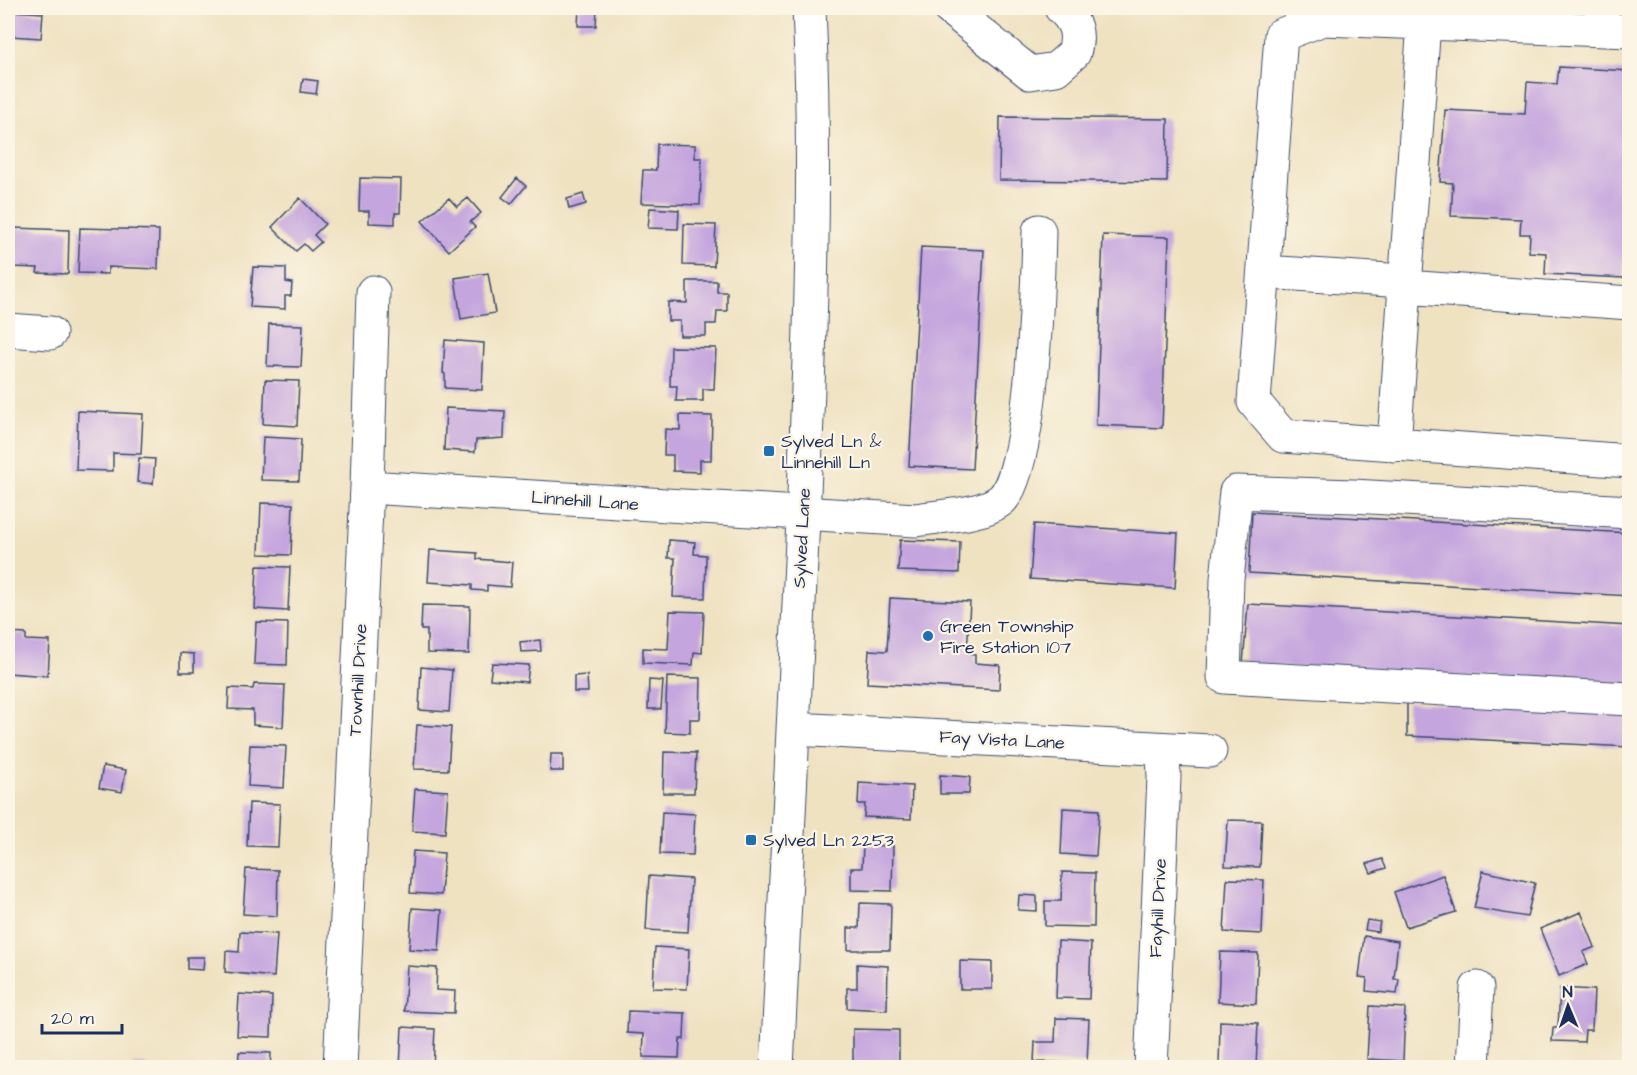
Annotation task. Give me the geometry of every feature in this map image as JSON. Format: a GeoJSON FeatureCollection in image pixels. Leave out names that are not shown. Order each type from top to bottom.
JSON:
{"type":"FeatureCollection","features":[{"type":"Feature","properties":{"kind":"street","name":"Sylved Lane"},"geometry":{"type":"LineString","coordinates":[[777,1068],[810,389],[813,84],[809,8]]}},
{"type":"Feature","properties":{"kind":"street"},"geometry":{"type":"LineString","coordinates":[[949,8],[1030,73],[1056,69],[1074,53],[1078,32],[1069,16],[1060,8]]}},
{"type":"Feature","properties":{"kind":"street"},"geometry":{"type":"LineString","coordinates":[[1629,31],[1323,19],[1281,35],[1254,402],[1283,436],[1629,461]]}},
{"type":"Feature","properties":{"kind":"street"},"geometry":{"type":"LineString","coordinates":[[1394,445],[1424,23]]}},
{"type":"Feature","properties":{"kind":"street","name":"Linnehill Lane"},"geometry":{"type":"LineString","coordinates":[[367,487],[916,520],[971,512],[1000,500],[1013,482],[1029,407],[1039,231]]}},
{"type":"Feature","properties":{"kind":"street"},"geometry":{"type":"LineString","coordinates":[[1264,272],[1389,280],[1405,287],[1629,303]]}},
{"type":"Feature","properties":{"kind":"street","name":"Townhill Drive"},"geometry":{"type":"LineString","coordinates":[[340,1068],[367,487],[373,292]]}},
{"type":"Feature","properties":{"kind":"street"},"geometry":{"type":"LineString","coordinates":[[8,330],[50,333]]}},
{"type":"Feature","properties":{"kind":"street"},"geometry":{"type":"LineString","coordinates":[[1629,512],[1353,496],[1236,492],[1227,579],[1224,677],[1629,699]]}},
{"type":"Feature","properties":{"kind":"street","name":"Fay Vista Lane"},"geometry":{"type":"LineString","coordinates":[[794,729],[1210,751]]}},
{"type":"Feature","properties":{"kind":"street","name":"Fayhill Drive"},"geometry":{"type":"LineString","coordinates":[[1151,1068],[1164,778],[1163,749]]}},
{"type":"Feature","properties":{"kind":"street"},"geometry":{"type":"LineString","coordinates":[[1473,1068],[1477,988]]}},
{"type":"Feature","properties":{"kind":"building"},"geometry":{"type":"Polygon","coordinates":[[[579,8],[597,8],[596,26],[578,26],[579,8]]]}},
{"type":"Feature","properties":{"kind":"building"},"geometry":{"type":"Polygon","coordinates":[[[11,11],[43,13],[41,38],[9,36],[11,11]]]}},
{"type":"Feature","properties":{"kind":"building"},"geometry":{"type":"Polygon","coordinates":[[[1559,67],[1630,71],[1630,254],[1625,254],[1624,278],[1545,274],[1546,253],[1529,252],[1530,234],[1520,234],[1521,219],[1451,216],[1453,183],[1440,182],[1445,110],[1525,114],[1527,82],[1557,84],[1559,67]]]}},
{"type":"Feature","properties":{"kind":"building"},"geometry":{"type":"Polygon","coordinates":[[[303,79],[318,81],[316,94],[301,92],[303,79]]]}},
{"type":"Feature","properties":{"kind":"building"},"geometry":{"type":"Polygon","coordinates":[[[1000,117],[1168,119],[1167,182],[999,180],[1000,117]]]}},
{"type":"Feature","properties":{"kind":"building"},"geometry":{"type":"Polygon","coordinates":[[[657,144],[695,145],[695,158],[702,158],[700,205],[641,203],[643,170],[656,170],[657,144]]]}},
{"type":"Feature","properties":{"kind":"building"},"geometry":{"type":"Polygon","coordinates":[[[360,178],[401,179],[400,213],[395,213],[395,224],[369,223],[369,211],[359,211],[360,178]]]}},
{"type":"Feature","properties":{"kind":"building"},"geometry":{"type":"Polygon","coordinates":[[[517,178],[526,186],[511,204],[502,197],[517,178]]]}},
{"type":"Feature","properties":{"kind":"building"},"geometry":{"type":"Polygon","coordinates":[[[583,194],[586,204],[569,209],[567,199],[583,194]]]}},
{"type":"Feature","properties":{"kind":"building"},"geometry":{"type":"Polygon","coordinates":[[[300,198],[325,224],[314,235],[321,242],[311,251],[304,244],[296,251],[272,227],[300,198]]]}},
{"type":"Feature","properties":{"kind":"building"},"geometry":{"type":"Polygon","coordinates":[[[449,198],[457,207],[468,198],[481,213],[470,222],[475,227],[449,251],[422,221],[449,198]]]}},
{"type":"Feature","properties":{"kind":"building"},"geometry":{"type":"Polygon","coordinates":[[[650,208],[679,210],[678,229],[648,228],[650,208]]]}},
{"type":"Feature","properties":{"kind":"building"},"geometry":{"type":"Polygon","coordinates":[[[684,224],[716,225],[714,266],[683,265],[684,224]]]}},
{"type":"Feature","properties":{"kind":"building"},"geometry":{"type":"Polygon","coordinates":[[[14,228],[69,230],[68,274],[37,273],[38,268],[13,267],[14,228]]]}},
{"type":"Feature","properties":{"kind":"building"},"geometry":{"type":"Polygon","coordinates":[[[80,228],[159,230],[158,269],[108,267],[108,274],[78,273],[80,228]]]}},
{"type":"Feature","properties":{"kind":"building"},"geometry":{"type":"Polygon","coordinates":[[[1103,235],[1169,237],[1162,428],[1096,425],[1103,235]]]}},
{"type":"Feature","properties":{"kind":"building"},"geometry":{"type":"Polygon","coordinates":[[[921,247],[984,250],[972,469],[909,466],[921,247]]]}},
{"type":"Feature","properties":{"kind":"building"},"geometry":{"type":"Polygon","coordinates":[[[253,267],[286,268],[286,282],[292,283],[291,296],[285,296],[285,309],[250,307],[253,267]]]}},
{"type":"Feature","properties":{"kind":"building"},"geometry":{"type":"Polygon","coordinates":[[[488,273],[495,313],[461,319],[455,278],[488,273]]]}},
{"type":"Feature","properties":{"kind":"building"},"geometry":{"type":"Polygon","coordinates":[[[687,281],[717,281],[717,292],[727,292],[727,311],[717,311],[716,324],[706,324],[706,336],[680,336],[680,321],[668,321],[668,302],[687,303],[687,281]]]}},
{"type":"Feature","properties":{"kind":"building"},"geometry":{"type":"Polygon","coordinates":[[[269,324],[303,325],[301,367],[267,366],[269,324]]]}},
{"type":"Feature","properties":{"kind":"building"},"geometry":{"type":"Polygon","coordinates":[[[445,340],[484,343],[482,390],[445,388],[445,374],[443,373],[445,340]]]}},
{"type":"Feature","properties":{"kind":"building"},"geometry":{"type":"Polygon","coordinates":[[[671,347],[716,348],[714,389],[703,389],[703,401],[676,401],[677,386],[670,386],[671,347]]]}},
{"type":"Feature","properties":{"kind":"building"},"geometry":{"type":"Polygon","coordinates":[[[265,380],[299,381],[297,426],[263,424],[265,380]]]}},
{"type":"Feature","properties":{"kind":"building"},"geometry":{"type":"Polygon","coordinates":[[[446,408],[505,411],[504,438],[476,440],[475,452],[444,450],[446,408]]]}},
{"type":"Feature","properties":{"kind":"building"},"geometry":{"type":"Polygon","coordinates":[[[78,411],[143,414],[141,454],[113,453],[113,471],[76,470],[78,411]]]}},
{"type":"Feature","properties":{"kind":"building"},"geometry":{"type":"Polygon","coordinates":[[[680,415],[712,416],[711,460],[700,460],[700,472],[673,471],[673,455],[664,455],[665,429],[680,430],[680,415]]]}},
{"type":"Feature","properties":{"kind":"building"},"geometry":{"type":"Polygon","coordinates":[[[263,437],[301,439],[299,481],[261,480],[263,437]]]}},
{"type":"Feature","properties":{"kind":"building"},"geometry":{"type":"Polygon","coordinates":[[[139,458],[155,459],[153,484],[137,482],[139,458]]]}},
{"type":"Feature","properties":{"kind":"building"},"geometry":{"type":"Polygon","coordinates":[[[261,503],[293,504],[291,555],[259,554],[261,503]]]}},
{"type":"Feature","properties":{"kind":"building"},"geometry":{"type":"Polygon","coordinates":[[[1252,512],[1630,533],[1630,596],[1249,573],[1252,512]]]}},
{"type":"Feature","properties":{"kind":"building"},"geometry":{"type":"Polygon","coordinates":[[[1034,524],[1178,533],[1175,588],[1030,579],[1034,524]]]}},
{"type":"Feature","properties":{"kind":"building"},"geometry":{"type":"Polygon","coordinates":[[[669,540],[695,542],[694,554],[706,555],[705,598],[673,597],[675,558],[668,558],[669,540]]]}},
{"type":"Feature","properties":{"kind":"building"},"geometry":{"type":"Polygon","coordinates":[[[900,540],[960,542],[959,573],[898,571],[900,540]]]}},
{"type":"Feature","properties":{"kind":"building"},"geometry":{"type":"Polygon","coordinates":[[[430,550],[477,553],[477,559],[512,562],[510,587],[487,585],[487,591],[472,590],[472,585],[428,582],[430,550]]]}},
{"type":"Feature","properties":{"kind":"building"},"geometry":{"type":"Polygon","coordinates":[[[257,566],[290,567],[288,611],[255,609],[257,566]]]}},
{"type":"Feature","properties":{"kind":"building","name":"Green Township Fire Station 107"},"geometry":{"type":"Polygon","coordinates":[[[890,598],[970,602],[967,653],[975,654],[975,663],[1000,665],[999,690],[867,683],[869,650],[887,651],[890,598]]]}},
{"type":"Feature","properties":{"kind":"building"},"geometry":{"type":"Polygon","coordinates":[[[1248,604],[1630,626],[1630,687],[1243,664],[1248,604]]]}},
{"type":"Feature","properties":{"kind":"building"},"geometry":{"type":"Polygon","coordinates":[[[422,605],[470,606],[469,654],[427,653],[427,630],[421,630],[422,605]]]}},
{"type":"Feature","properties":{"kind":"building"},"geometry":{"type":"Polygon","coordinates":[[[670,611],[704,612],[702,653],[694,652],[693,665],[643,663],[643,648],[668,649],[670,611]]]}},
{"type":"Feature","properties":{"kind":"building"},"geometry":{"type":"Polygon","coordinates":[[[256,622],[288,623],[287,665],[254,664],[256,622]]]}},
{"type":"Feature","properties":{"kind":"building"},"geometry":{"type":"Polygon","coordinates":[[[8,633],[26,634],[26,640],[50,641],[48,676],[8,673],[8,633]]]}},
{"type":"Feature","properties":{"kind":"building"},"geometry":{"type":"Polygon","coordinates":[[[540,640],[541,651],[521,652],[520,642],[540,640]]]}},
{"type":"Feature","properties":{"kind":"building"},"geometry":{"type":"Polygon","coordinates":[[[180,653],[194,654],[194,672],[180,672],[180,653]]]}},
{"type":"Feature","properties":{"kind":"building"},"geometry":{"type":"Polygon","coordinates":[[[492,663],[529,665],[527,682],[490,679],[492,663]]]}},
{"type":"Feature","properties":{"kind":"building"},"geometry":{"type":"Polygon","coordinates":[[[421,667],[452,670],[449,712],[419,710],[421,667]]]}},
{"type":"Feature","properties":{"kind":"building"},"geometry":{"type":"Polygon","coordinates":[[[587,675],[588,692],[574,692],[574,676],[587,675]]]}},
{"type":"Feature","properties":{"kind":"building"},"geometry":{"type":"Polygon","coordinates":[[[667,677],[701,678],[700,719],[690,719],[690,733],[665,732],[667,677]]]}},
{"type":"Feature","properties":{"kind":"building"},"geometry":{"type":"Polygon","coordinates":[[[649,680],[663,681],[661,709],[648,709],[649,680]]]}},
{"type":"Feature","properties":{"kind":"building"},"geometry":{"type":"Polygon","coordinates":[[[254,684],[285,685],[283,727],[253,725],[253,710],[228,709],[229,688],[253,689],[254,684]]]}},
{"type":"Feature","properties":{"kind":"building"},"geometry":{"type":"Polygon","coordinates":[[[1407,702],[1630,715],[1630,747],[1407,736],[1407,702]]]}},
{"type":"Feature","properties":{"kind":"building"},"geometry":{"type":"Polygon","coordinates":[[[417,725],[451,727],[448,770],[414,769],[417,725]]]}},
{"type":"Feature","properties":{"kind":"building"},"geometry":{"type":"Polygon","coordinates":[[[250,745],[286,746],[284,788],[248,786],[250,745]]]}},
{"type":"Feature","properties":{"kind":"building"},"geometry":{"type":"Polygon","coordinates":[[[664,752],[696,753],[694,793],[663,793],[664,752]]]}},
{"type":"Feature","properties":{"kind":"building"},"geometry":{"type":"Polygon","coordinates":[[[551,754],[563,754],[563,771],[550,771],[551,754]]]}},
{"type":"Feature","properties":{"kind":"building"},"geometry":{"type":"Polygon","coordinates":[[[103,766],[126,770],[122,792],[99,788],[103,766]]]}},
{"type":"Feature","properties":{"kind":"building"},"geometry":{"type":"Polygon","coordinates":[[[940,775],[970,777],[969,794],[940,794],[940,775]]]}},
{"type":"Feature","properties":{"kind":"building"},"geometry":{"type":"Polygon","coordinates":[[[859,783],[912,786],[911,819],[864,817],[865,804],[858,804],[859,783]]]}},
{"type":"Feature","properties":{"kind":"building"},"geometry":{"type":"Polygon","coordinates":[[[415,789],[448,791],[445,833],[412,831],[415,789]]]}},
{"type":"Feature","properties":{"kind":"building"},"geometry":{"type":"Polygon","coordinates":[[[249,803],[280,804],[278,847],[247,846],[249,803]]]}},
{"type":"Feature","properties":{"kind":"building"},"geometry":{"type":"Polygon","coordinates":[[[1063,808],[1099,810],[1096,856],[1061,854],[1063,808]]]}},
{"type":"Feature","properties":{"kind":"building"},"geometry":{"type":"Polygon","coordinates":[[[662,812],[695,814],[693,855],[660,854],[662,812]]]}},
{"type":"Feature","properties":{"kind":"building"},"geometry":{"type":"Polygon","coordinates":[[[1228,820],[1262,821],[1260,867],[1225,866],[1228,820]]]}},
{"type":"Feature","properties":{"kind":"building"},"geometry":{"type":"Polygon","coordinates":[[[863,845],[893,846],[892,891],[851,890],[851,868],[862,868],[863,845]]]}},
{"type":"Feature","properties":{"kind":"building"},"geometry":{"type":"Polygon","coordinates":[[[413,851],[444,853],[441,895],[410,893],[413,851]]]}},
{"type":"Feature","properties":{"kind":"building"},"geometry":{"type":"Polygon","coordinates":[[[1382,859],[1386,868],[1371,873],[1367,864],[1382,859]]]}},
{"type":"Feature","properties":{"kind":"building"},"geometry":{"type":"Polygon","coordinates":[[[246,869],[278,870],[277,916],[243,914],[246,869]]]}},
{"type":"Feature","properties":{"kind":"building"},"geometry":{"type":"Polygon","coordinates":[[[1483,871],[1535,883],[1527,917],[1474,908],[1483,871]]]}},
{"type":"Feature","properties":{"kind":"building"},"geometry":{"type":"Polygon","coordinates":[[[1062,872],[1095,873],[1094,927],[1045,926],[1045,901],[1061,901],[1062,872]]]}},
{"type":"Feature","properties":{"kind":"building"},"geometry":{"type":"Polygon","coordinates":[[[1443,875],[1456,912],[1406,927],[1394,892],[1443,875]]]}},
{"type":"Feature","properties":{"kind":"building"},"geometry":{"type":"Polygon","coordinates":[[[649,876],[691,879],[688,932],[646,930],[649,876]]]}},
{"type":"Feature","properties":{"kind":"building"},"geometry":{"type":"Polygon","coordinates":[[[1227,879],[1264,880],[1262,934],[1224,932],[1227,879]]]}},
{"type":"Feature","properties":{"kind":"building"},"geometry":{"type":"Polygon","coordinates":[[[1019,895],[1037,896],[1037,911],[1018,910],[1019,895]]]}},
{"type":"Feature","properties":{"kind":"building"},"geometry":{"type":"Polygon","coordinates":[[[860,903],[891,904],[890,950],[848,950],[848,928],[859,928],[860,903]]]}},
{"type":"Feature","properties":{"kind":"building"},"geometry":{"type":"Polygon","coordinates":[[[412,908],[442,910],[439,951],[409,949],[412,908]]]}},
{"type":"Feature","properties":{"kind":"building"},"geometry":{"type":"Polygon","coordinates":[[[1581,912],[1595,947],[1583,952],[1588,964],[1559,976],[1540,929],[1581,912]]]}},
{"type":"Feature","properties":{"kind":"building"},"geometry":{"type":"Polygon","coordinates":[[[1367,920],[1380,922],[1378,932],[1365,930],[1367,920]]]}},
{"type":"Feature","properties":{"kind":"building"},"geometry":{"type":"Polygon","coordinates":[[[240,932],[277,934],[274,977],[225,972],[226,951],[239,952],[240,932]]]}},
{"type":"Feature","properties":{"kind":"building"},"geometry":{"type":"Polygon","coordinates":[[[1364,936],[1398,941],[1394,979],[1399,979],[1397,994],[1366,991],[1367,978],[1359,977],[1364,936]]]}},
{"type":"Feature","properties":{"kind":"building"},"geometry":{"type":"Polygon","coordinates":[[[1058,941],[1091,943],[1089,999],[1056,998],[1058,941]]]}},
{"type":"Feature","properties":{"kind":"building"},"geometry":{"type":"Polygon","coordinates":[[[655,947],[689,949],[687,989],[653,988],[655,947]]]}},
{"type":"Feature","properties":{"kind":"building"},"geometry":{"type":"Polygon","coordinates":[[[1220,952],[1258,953],[1256,1004],[1218,1002],[1220,952]]]}},
{"type":"Feature","properties":{"kind":"building"},"geometry":{"type":"Polygon","coordinates":[[[187,957],[204,957],[203,970],[187,969],[187,957]]]}},
{"type":"Feature","properties":{"kind":"building"},"geometry":{"type":"Polygon","coordinates":[[[960,961],[992,962],[992,989],[960,989],[960,961]]]}},
{"type":"Feature","properties":{"kind":"building"},"geometry":{"type":"Polygon","coordinates":[[[857,964],[888,966],[887,1010],[847,1008],[847,988],[857,988],[857,964]]]}},
{"type":"Feature","properties":{"kind":"building"},"geometry":{"type":"Polygon","coordinates":[[[407,966],[437,968],[436,990],[455,991],[454,1013],[404,1011],[407,966]]]}},
{"type":"Feature","properties":{"kind":"building"},"geometry":{"type":"Polygon","coordinates":[[[1560,988],[1594,990],[1592,1030],[1585,1030],[1584,1042],[1552,1041],[1553,1028],[1558,1028],[1560,988]]]}},
{"type":"Feature","properties":{"kind":"building"},"geometry":{"type":"Polygon","coordinates":[[[239,994],[272,996],[271,1037],[237,1036],[239,994]]]}},
{"type":"Feature","properties":{"kind":"building"},"geometry":{"type":"Polygon","coordinates":[[[1370,1006],[1405,1008],[1403,1061],[1367,1059],[1370,1006]]]}},
{"type":"Feature","properties":{"kind":"building"},"geometry":{"type":"Polygon","coordinates":[[[628,1011],[685,1013],[684,1039],[680,1039],[679,1058],[643,1057],[644,1034],[627,1033],[628,1011]]]}},
{"type":"Feature","properties":{"kind":"building"},"geometry":{"type":"Polygon","coordinates":[[[1056,1018],[1089,1019],[1087,1063],[1034,1062],[1035,1042],[1055,1042],[1056,1018]]]}},
{"type":"Feature","properties":{"kind":"building"},"geometry":{"type":"Polygon","coordinates":[[[1220,1021],[1258,1023],[1256,1068],[1219,1068],[1220,1021]]]}},
{"type":"Feature","properties":{"kind":"building"},"geometry":{"type":"Polygon","coordinates":[[[402,1027],[435,1029],[433,1068],[400,1068],[402,1027]]]}},
{"type":"Feature","properties":{"kind":"building"},"geometry":{"type":"Polygon","coordinates":[[[853,1029],[899,1030],[899,1063],[872,1063],[872,1068],[853,1068],[853,1029]]]}},
{"type":"Feature","properties":{"kind":"building"},"geometry":{"type":"Polygon","coordinates":[[[239,1052],[271,1053],[270,1068],[238,1068],[239,1052]]]}},
{"type":"Feature","properties":{"kind":"building"},"geometry":{"type":"Polygon","coordinates":[[[146,1064],[146,1068],[134,1068],[133,1065],[146,1064]]]}},
{"type":"Feature","properties":{"kind":"place","name":"Sylved Ln & Linnehill Ln"},"geometry":{"type":"Point","coordinates":[769,451]}},
{"type":"Feature","properties":{"kind":"place","name":"Green Township Fire Station 107"},"geometry":{"type":"Point","coordinates":[928,636]}},
{"type":"Feature","properties":{"kind":"place","name":"Sylved Ln 2253"},"geometry":{"type":"Point","coordinates":[751,840]}}]}
